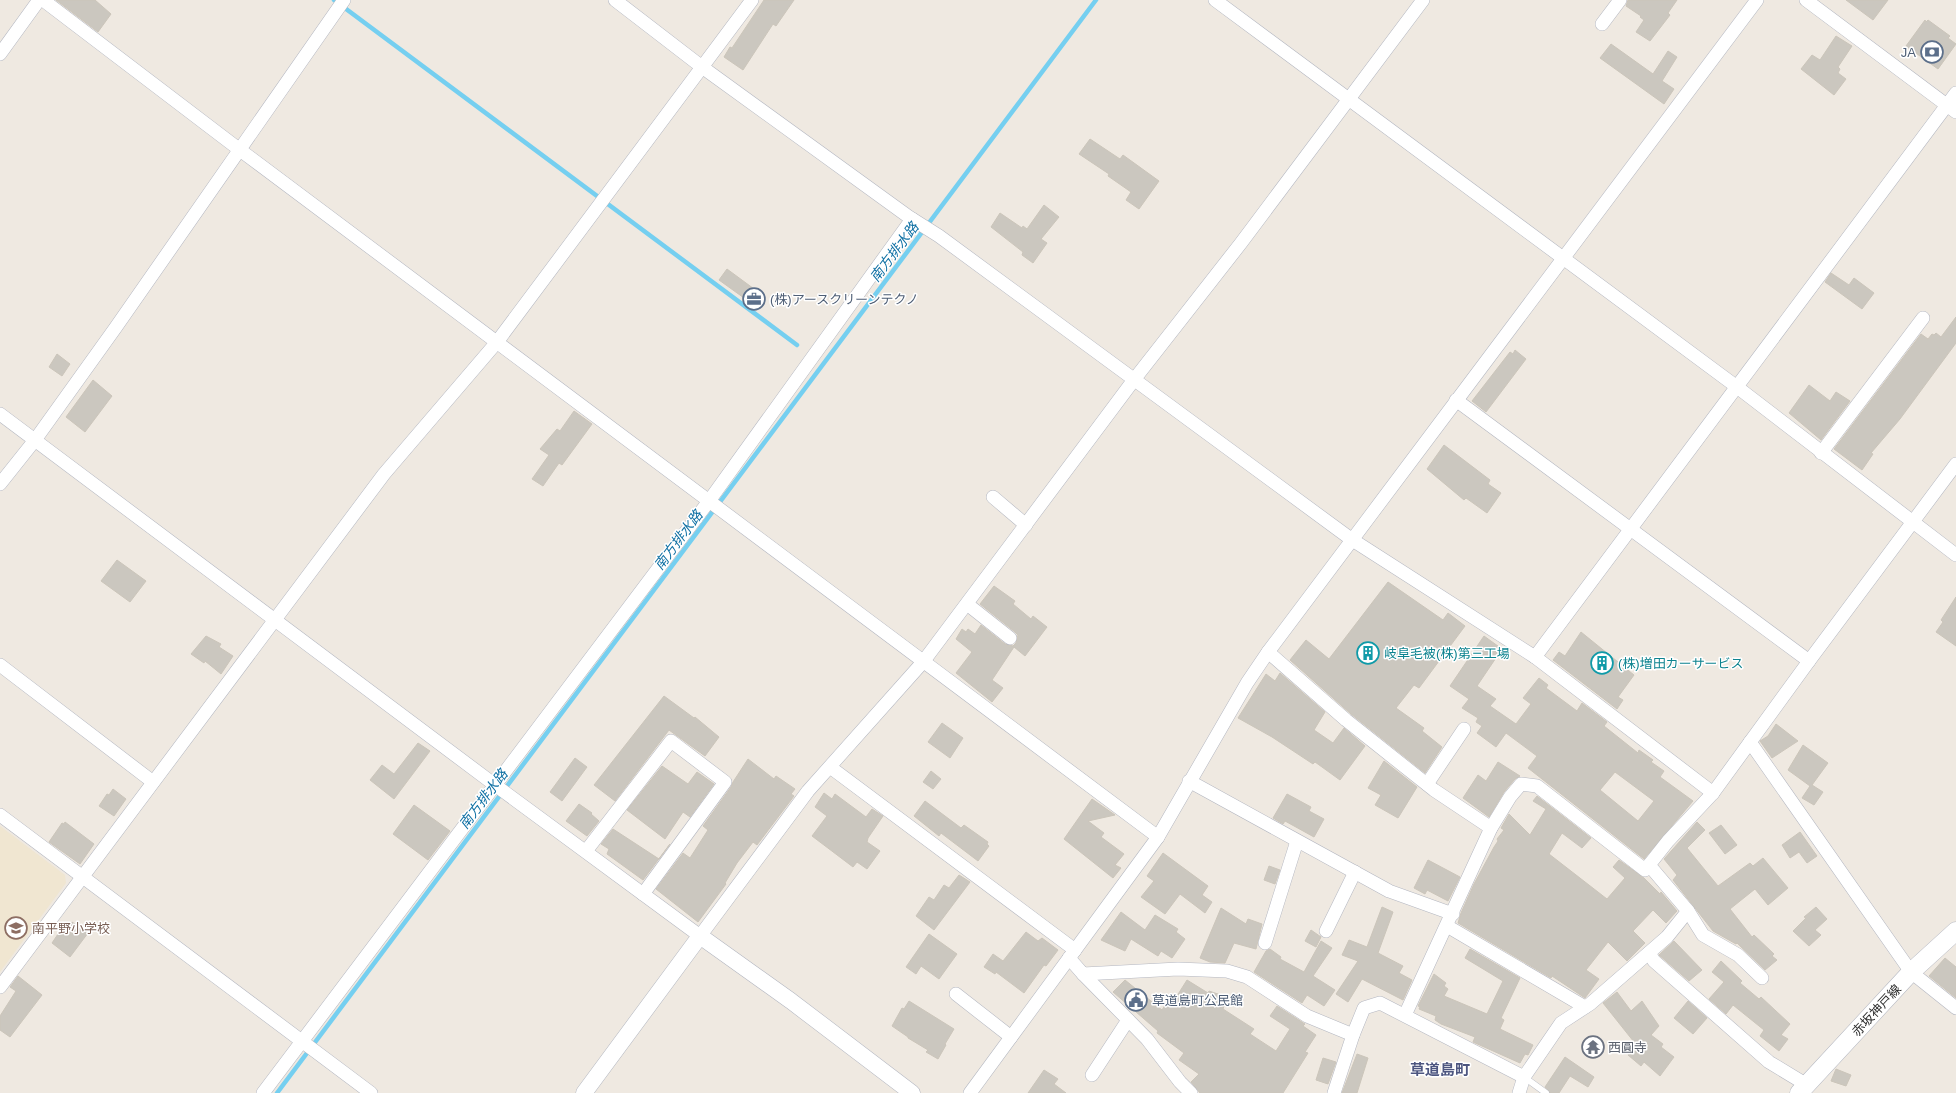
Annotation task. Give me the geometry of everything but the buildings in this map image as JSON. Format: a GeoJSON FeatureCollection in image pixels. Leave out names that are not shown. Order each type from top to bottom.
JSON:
{"type":"FeatureCollection","features":[{"type":"Feature","properties":{"kind":"main road","name":"赤坂神戸線"},"geometry":{"type":"LineString","coordinates":[[1803,1089],[1911,972],[1956,931]]}},
{"type":"Feature","properties":{"kind":"street"},"geometry":{"type":"LineString","coordinates":[[0,54],[39,0]]}},
{"type":"Feature","properties":{"kind":"street"},"geometry":{"type":"LineString","coordinates":[[43,0],[240,150],[1158,837]]}},
{"type":"Feature","properties":{"kind":"street"},"geometry":{"type":"LineString","coordinates":[[615,0],[702,67],[914,221],[934,233],[1133,381],[1351,539],[1535,657],[1713,793]]}},
{"type":"Feature","properties":{"kind":"street"},"geometry":{"type":"LineString","coordinates":[[0,987],[384,474],[497,342],[752,0]]}},
{"type":"Feature","properties":{"kind":"street"},"geometry":{"type":"LineString","coordinates":[[1215,0],[1737,387],[1956,555]]}},
{"type":"Feature","properties":{"kind":"street"},"geometry":{"type":"LineString","coordinates":[[584,1093],[808,791],[923,662],[1133,381],[1423,0]]}},
{"type":"Feature","properties":{"kind":"street"},"geometry":{"type":"LineString","coordinates":[[1602,24],[1620,0]]}},
{"type":"Feature","properties":{"kind":"street"},"geometry":{"type":"LineString","coordinates":[[970,1093],[1158,837],[1247,683],[1268,652],[1351,539],[1757,0]]}},
{"type":"Feature","properties":{"kind":"street"},"geometry":{"type":"LineString","coordinates":[[1806,0],[1951,108]]}},
{"type":"Feature","properties":{"kind":"street"},"geometry":{"type":"LineString","coordinates":[[0,484],[35,440],[342,4]]}},
{"type":"Feature","properties":{"kind":"street"},"geometry":{"type":"LineString","coordinates":[[1535,657],[1737,387],[1951,108],[1956,93]]}},
{"type":"Feature","properties":{"kind":"street"},"geometry":{"type":"LineString","coordinates":[[263,1093],[709,501],[914,221]]}},
{"type":"Feature","properties":{"kind":"street"},"geometry":{"type":"LineString","coordinates":[[1822,452],[1923,318]]}},
{"type":"Feature","properties":{"kind":"street"},"geometry":{"type":"LineString","coordinates":[[1456,400],[1809,661]]}},
{"type":"Feature","properties":{"kind":"street"},"geometry":{"type":"LineString","coordinates":[[0,414],[510,796],[791,1001],[912,1093]]}},
{"type":"Feature","properties":{"kind":"street"},"geometry":{"type":"LineString","coordinates":[[1405,1015],[1453,914],[1491,828],[1510,798],[1521,784],[1537,786],[1645,870],[1668,841],[1713,793],[1809,661],[1956,464]]}},
{"type":"Feature","properties":{"kind":"street"},"geometry":{"type":"LineString","coordinates":[[993,497],[1026,525]]}},
{"type":"Feature","properties":{"kind":"street"},"geometry":{"type":"LineString","coordinates":[[967,604],[1010,638]]}},
{"type":"Feature","properties":{"kind":"street"},"geometry":{"type":"LineString","coordinates":[[1268,652],[1346,720],[1427,784],[1491,828]]}},
{"type":"Feature","properties":{"kind":"street"},"geometry":{"type":"LineString","coordinates":[[0,665],[153,782]]}},
{"type":"Feature","properties":{"kind":"street"},"geometry":{"type":"LineString","coordinates":[[1427,784],[1464,729]]}},
{"type":"Feature","properties":{"kind":"street"},"geometry":{"type":"LineString","coordinates":[[586,851],[671,740],[726,782],[643,894]]}},
{"type":"Feature","properties":{"kind":"street"},"geometry":{"type":"LineString","coordinates":[[1750,742],[1911,972],[1956,1008]]}},
{"type":"Feature","properties":{"kind":"street"},"geometry":{"type":"LineString","coordinates":[[830,767],[1072,954],[1083,974],[1147,1039],[1185,1091]]}},
{"type":"Feature","properties":{"kind":"street"},"geometry":{"type":"LineString","coordinates":[[1189,781],[1389,891],[1453,914]]}},
{"type":"Feature","properties":{"kind":"street"},"geometry":{"type":"LineString","coordinates":[[0,815],[371,1093]]}},
{"type":"Feature","properties":{"kind":"street"},"geometry":{"type":"LineString","coordinates":[[1265,943],[1297,840]]}},
{"type":"Feature","properties":{"kind":"street"},"geometry":{"type":"LineString","coordinates":[[1649,865],[1688,911],[1703,935],[1738,955],[1762,978]]}},
{"type":"Feature","properties":{"kind":"street"},"geometry":{"type":"LineString","coordinates":[[1326,931],[1355,872]]}},
{"type":"Feature","properties":{"kind":"street"},"geometry":{"type":"LineString","coordinates":[[1519,1093],[1524,1077],[1561,1023],[1585,1007],[1649,953],[1667,937],[1688,911]]}},
{"type":"Feature","properties":{"kind":"street"},"geometry":{"type":"LineString","coordinates":[[1447,926],[1585,1007]]}},
{"type":"Feature","properties":{"kind":"street"},"geometry":{"type":"LineString","coordinates":[[1649,953],[1654,961],[1769,1062],[1803,1089]]}},
{"type":"Feature","properties":{"kind":"street"},"geometry":{"type":"LineString","coordinates":[[1083,974],[1178,969],[1227,971],[1247,977],[1307,1016],[1353,1035]]}},
{"type":"Feature","properties":{"kind":"street"},"geometry":{"type":"LineString","coordinates":[[956,994],[1011,1037]]}},
{"type":"Feature","properties":{"kind":"street"},"geometry":{"type":"LineString","coordinates":[[1334,1093],[1353,1035],[1364,1008],[1380,1003],[1524,1077]]}},
{"type":"Feature","properties":{"kind":"street"},"geometry":{"type":"LineString","coordinates":[[1092,1075],[1128,1020]]}},
{"type":"Feature","properties":{"kind":"lane"},"geometry":{"type":"LineString","coordinates":[[1524,1077],[1546,1093]]}},
{"type":"Feature","properties":{"kind":"shaded area","name":"南平野小学校"},"geometry":{"type":"Polygon","coordinates":[[[0,826],[65,875],[66,883],[0,972],[0,826]]]}},
{"type":"Feature","properties":{"kind":"waterway"},"geometry":{"type":"LineString","coordinates":[[334,0],[797,345]]}},
{"type":"Feature","properties":{"kind":"waterway","name":"南方排水路"},"geometry":{"type":"LineString","coordinates":[[277,1093],[1096,0]]}},
{"type":"Feature","properties":{"kind":"place","name":"JA"},"geometry":{"type":"Point","coordinates":[1932,52]}},
{"type":"Feature","properties":{"kind":"place","name":"(株)アースクリーンテクノ"},"geometry":{"type":"Point","coordinates":[754,299]}},
{"type":"Feature","properties":{"kind":"place","name":"岐阜毛被(株)第三工場"},"geometry":{"type":"Point","coordinates":[1368,653]}},
{"type":"Feature","properties":{"kind":"place","name":"(株)増田カーサービス"},"geometry":{"type":"Point","coordinates":[1602,663]}},
{"type":"Feature","properties":{"kind":"place","name":"南平野小学校"},"geometry":{"type":"Point","coordinates":[16,928]}},
{"type":"Feature","properties":{"kind":"place","name":"草道島町公民館"},"geometry":{"type":"Point","coordinates":[1136,1000]}},
{"type":"Feature","properties":{"kind":"place","name":"西圓寺"},"geometry":{"type":"Point","coordinates":[1593,1047]}},
{"type":"Feature","properties":{"kind":"district","name":"草道島町"},"geometry":{"type":"Point","coordinates":[1440,1070]}}]}
